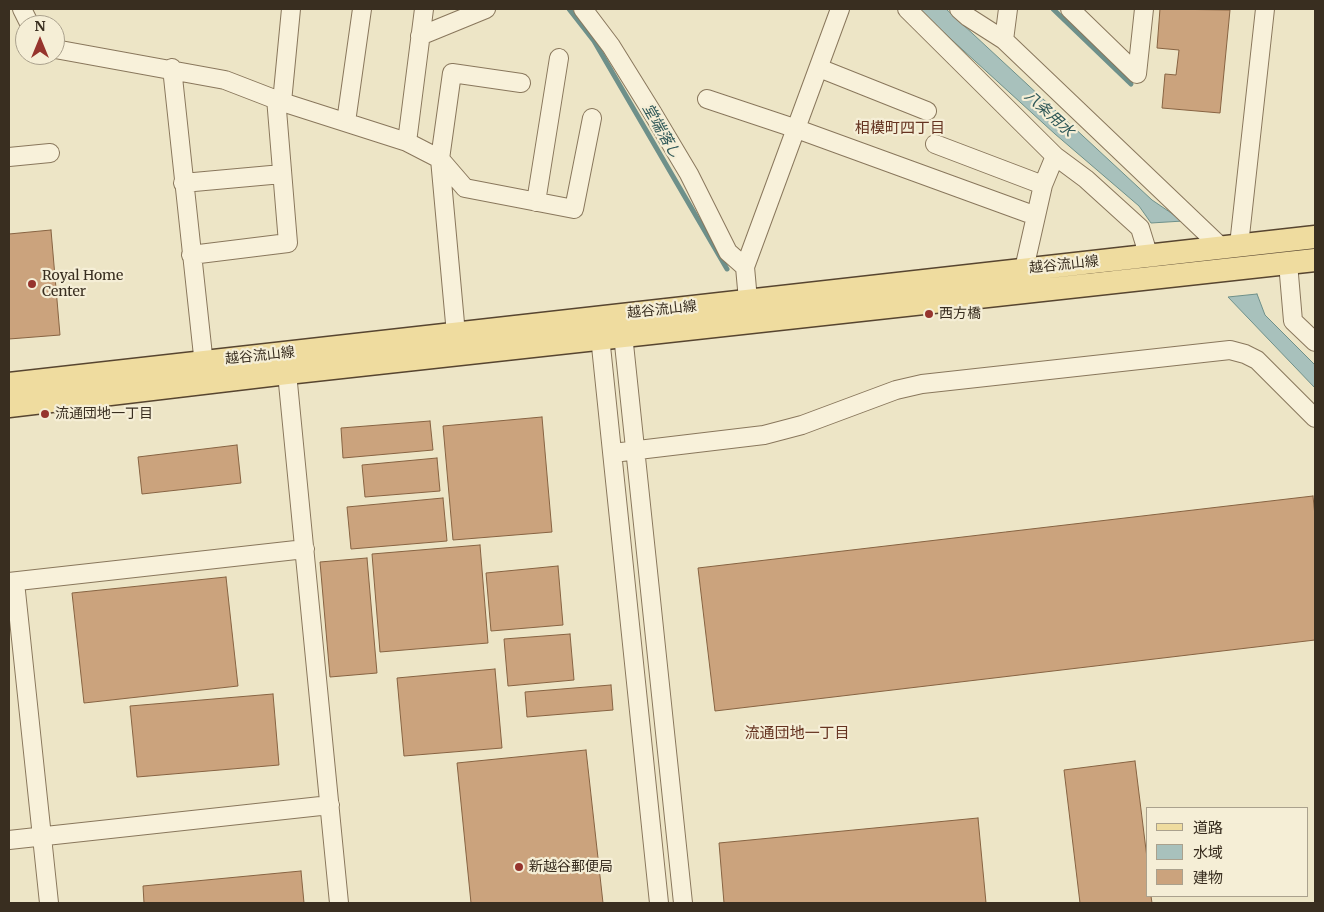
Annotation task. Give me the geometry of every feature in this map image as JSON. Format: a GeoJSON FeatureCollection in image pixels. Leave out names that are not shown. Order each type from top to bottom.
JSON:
{"type":"FeatureCollection","features":[{"type":"Feature","properties":{"kind":"main road","name":"越谷流山線"},"geometry":{"type":"LineString","coordinates":[[9,406],[456,334],[598,316],[1149,257],[1315,237]]}},
{"type":"Feature","properties":{"kind":"main road","name":"越谷流山線"},"geometry":{"type":"LineString","coordinates":[[9,384],[205,373],[287,372],[601,340],[1315,260]]}},
{"type":"Feature","properties":{"kind":"street"},"geometry":{"type":"LineString","coordinates":[[191,254],[288,243],[282,174],[279,100],[291,9]]}},
{"type":"Feature","properties":{"kind":"street"},"geometry":{"type":"LineString","coordinates":[[346,122],[362,9]]}},
{"type":"Feature","properties":{"kind":"street"},"geometry":{"type":"LineString","coordinates":[[407,142],[424,9]]}},
{"type":"Feature","properties":{"kind":"street"},"geometry":{"type":"LineString","coordinates":[[420,36],[486,9]]}},
{"type":"Feature","properties":{"kind":"street"},"geometry":{"type":"LineString","coordinates":[[583,9],[611,46],[689,174],[728,252],[745,267]]}},
{"type":"Feature","properties":{"kind":"street"},"geometry":{"type":"LineString","coordinates":[[748,300],[745,267],[840,9]]}},
{"type":"Feature","properties":{"kind":"street"},"geometry":{"type":"LineString","coordinates":[[907,9],[1055,156],[1086,178],[1140,228],[1149,257]]}},
{"type":"Feature","properties":{"kind":"street"},"geometry":{"type":"LineString","coordinates":[[959,9],[1004,40],[1230,246]]}},
{"type":"Feature","properties":{"kind":"street"},"geometry":{"type":"LineString","coordinates":[[1004,40],[1008,9]]}},
{"type":"Feature","properties":{"kind":"street"},"geometry":{"type":"LineString","coordinates":[[1070,9],[1137,74],[1144,9]]}},
{"type":"Feature","properties":{"kind":"street"},"geometry":{"type":"LineString","coordinates":[[1230,246],[1265,9]]}},
{"type":"Feature","properties":{"kind":"street"},"geometry":{"type":"LineString","coordinates":[[65,51],[172,68],[225,80],[279,100],[407,142],[440,159],[465,188],[574,209],[592,118]]}},
{"type":"Feature","properties":{"kind":"street"},"geometry":{"type":"LineString","coordinates":[[536,202],[559,58]]}},
{"type":"Feature","properties":{"kind":"street"},"geometry":{"type":"LineString","coordinates":[[172,68],[205,373]]}},
{"type":"Feature","properties":{"kind":"street"},"geometry":{"type":"LineString","coordinates":[[819,68],[927,111]]}},
{"type":"Feature","properties":{"kind":"street"},"geometry":{"type":"LineString","coordinates":[[456,334],[440,159],[452,73],[520,83]]}},
{"type":"Feature","properties":{"kind":"street"},"geometry":{"type":"LineString","coordinates":[[707,99],[797,129],[1036,216]]}},
{"type":"Feature","properties":{"kind":"street"},"geometry":{"type":"LineString","coordinates":[[935,144],[1043,185]]}},
{"type":"Feature","properties":{"kind":"street"},"geometry":{"type":"LineString","coordinates":[[9,157],[50,153]]}},
{"type":"Feature","properties":{"kind":"street"},"geometry":{"type":"LineString","coordinates":[[1024,269],[1043,185],[1055,156]]}},
{"type":"Feature","properties":{"kind":"street"},"geometry":{"type":"LineString","coordinates":[[184,183],[282,174]]}},
{"type":"Feature","properties":{"kind":"street"},"geometry":{"type":"LineString","coordinates":[[1288,263],[1293,321],[1315,342]]}},
{"type":"Feature","properties":{"kind":"street"},"geometry":{"type":"LineString","coordinates":[[621,314],[683,903]]}},
{"type":"Feature","properties":{"kind":"street"},"geometry":{"type":"LineString","coordinates":[[598,316],[659,903]]}},
{"type":"Feature","properties":{"kind":"street"},"geometry":{"type":"LineString","coordinates":[[613,453],[764,434],[802,425],[896,390],[922,384],[1230,350],[1257,360],[1315,418]]}},
{"type":"Feature","properties":{"kind":"street"},"geometry":{"type":"LineString","coordinates":[[287,372],[339,903]]}},
{"type":"Feature","properties":{"kind":"street"},"geometry":{"type":"LineString","coordinates":[[49,903],[43,837],[12,582],[305,549]]}},
{"type":"Feature","properties":{"kind":"street"},"geometry":{"type":"LineString","coordinates":[[9,840],[330,805]]}},
{"type":"Feature","properties":{"kind":"water","name":"八条用水"},"geometry":{"type":"Polygon","coordinates":[[[918,9],[946,9],[1152,200],[1183,221],[1151,223],[1139,206],[1055,134],[918,9]]]}},
{"type":"Feature","properties":{"kind":"water"},"geometry":{"type":"Polygon","coordinates":[[[1257,294],[1265,315],[1315,365],[1315,388],[1228,297],[1257,294]]]}},
{"type":"Feature","properties":{"kind":"building"},"geometry":{"type":"Polygon","coordinates":[[[1160,9],[1230,10],[1220,113],[1162,108],[1165,74],[1176,75],[1179,50],[1157,48],[1160,9]]]}},
{"type":"Feature","properties":{"kind":"building","name":"Royal Home Center"},"geometry":{"type":"Polygon","coordinates":[[[51,230],[60,335],[9,339],[9,234],[51,230]]]}},
{"type":"Feature","properties":{"kind":"building"},"geometry":{"type":"Polygon","coordinates":[[[542,417],[552,532],[453,540],[443,426],[542,417]]]}},
{"type":"Feature","properties":{"kind":"building"},"geometry":{"type":"Polygon","coordinates":[[[430,421],[433,450],[343,458],[341,428],[430,421]]]}},
{"type":"Feature","properties":{"kind":"building"},"geometry":{"type":"Polygon","coordinates":[[[237,445],[241,483],[142,494],[138,457],[237,445]]]}},
{"type":"Feature","properties":{"kind":"building"},"geometry":{"type":"Polygon","coordinates":[[[437,458],[440,491],[365,497],[362,465],[437,458]]]}},
{"type":"Feature","properties":{"kind":"building"},"geometry":{"type":"Polygon","coordinates":[[[1313,496],[1315,516],[1315,640],[715,711],[698,568],[1313,496]]]}},
{"type":"Feature","properties":{"kind":"building"},"geometry":{"type":"Polygon","coordinates":[[[443,498],[447,541],[351,549],[347,507],[443,498]]]}},
{"type":"Feature","properties":{"kind":"building"},"geometry":{"type":"Polygon","coordinates":[[[480,545],[488,643],[380,652],[372,554],[480,545]]]}},
{"type":"Feature","properties":{"kind":"building"},"geometry":{"type":"Polygon","coordinates":[[[367,558],[377,673],[330,677],[320,562],[367,558]]]}},
{"type":"Feature","properties":{"kind":"building"},"geometry":{"type":"Polygon","coordinates":[[[558,566],[563,625],[491,631],[486,573],[558,566]]]}},
{"type":"Feature","properties":{"kind":"building"},"geometry":{"type":"Polygon","coordinates":[[[226,577],[238,686],[84,703],[72,593],[226,577]]]}},
{"type":"Feature","properties":{"kind":"building"},"geometry":{"type":"Polygon","coordinates":[[[570,634],[574,680],[508,686],[504,639],[570,634]]]}},
{"type":"Feature","properties":{"kind":"building"},"geometry":{"type":"Polygon","coordinates":[[[495,669],[502,748],[404,756],[397,678],[495,669]]]}},
{"type":"Feature","properties":{"kind":"building"},"geometry":{"type":"Polygon","coordinates":[[[611,685],[613,710],[527,717],[525,692],[611,685]]]}},
{"type":"Feature","properties":{"kind":"building"},"geometry":{"type":"Polygon","coordinates":[[[273,694],[279,765],[137,777],[130,706],[273,694]]]}},
{"type":"Feature","properties":{"kind":"building"},"geometry":{"type":"Polygon","coordinates":[[[586,750],[603,903],[471,903],[457,763],[586,750]]]}},
{"type":"Feature","properties":{"kind":"building"},"geometry":{"type":"Polygon","coordinates":[[[1135,761],[1146,850],[1146,897],[1151,897],[1152,903],[1080,903],[1064,770],[1135,761]]]}},
{"type":"Feature","properties":{"kind":"building"},"geometry":{"type":"Polygon","coordinates":[[[978,818],[986,903],[724,903],[719,843],[978,818]]]}},
{"type":"Feature","properties":{"kind":"building"},"geometry":{"type":"Polygon","coordinates":[[[301,871],[304,903],[144,903],[143,886],[301,871]]]}},
{"type":"Feature","properties":{"kind":"waterway","name":"堂端落し"},"geometry":{"type":"LineString","coordinates":[[569,9],[594,41],[727,269]]}},
{"type":"Feature","properties":{"kind":"waterway"},"geometry":{"type":"LineString","coordinates":[[1053,9],[1131,84]]}},
{"type":"Feature","properties":{"kind":"place","name":"Royal Home Center"},"geometry":{"type":"Point","coordinates":[32,284]}},
{"type":"Feature","properties":{"kind":"place","name":"西方橋"},"geometry":{"type":"Point","coordinates":[929,314]}},
{"type":"Feature","properties":{"kind":"place","name":"流通団地一丁目"},"geometry":{"type":"Point","coordinates":[45,414]}},
{"type":"Feature","properties":{"kind":"place","name":"新越谷郵便局"},"geometry":{"type":"Point","coordinates":[519,867]}},
{"type":"Feature","properties":{"kind":"district","name":"相模町四丁目"},"geometry":{"type":"Point","coordinates":[900,129]}},
{"type":"Feature","properties":{"kind":"district","name":"流通団地一丁目"},"geometry":{"type":"Point","coordinates":[797,734]}}]}
